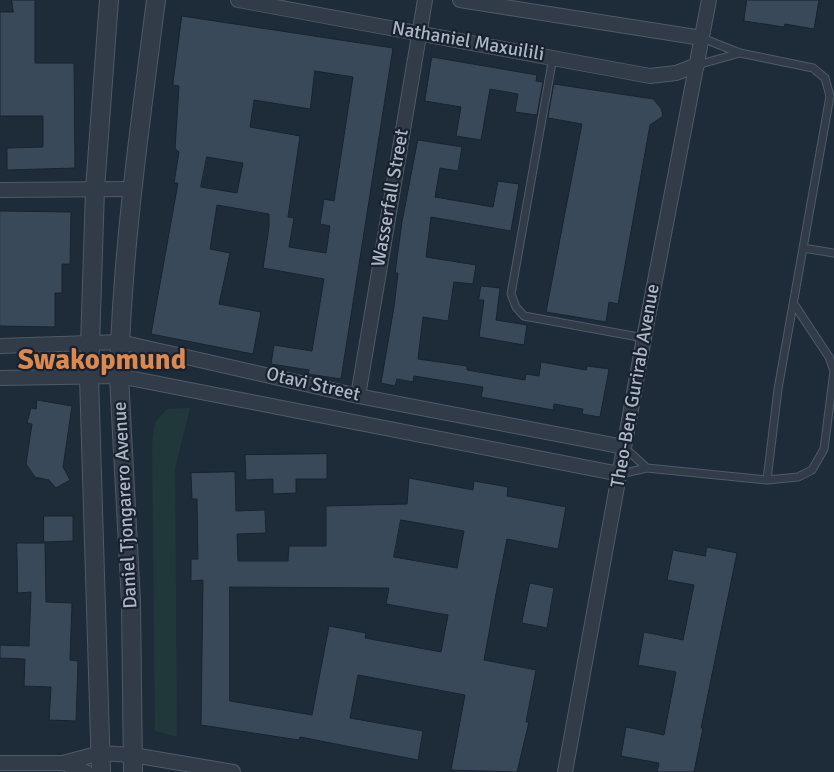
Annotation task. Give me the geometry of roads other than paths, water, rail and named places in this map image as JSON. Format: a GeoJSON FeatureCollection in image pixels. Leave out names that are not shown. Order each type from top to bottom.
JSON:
{"type":"FeatureCollection","features":[{"type":"Feature","properties":{"kind":"street","name":"Daniel Tjongarero Avenue"},"geometry":{"type":"LineString","coordinates":[[101,772],[89,377],[95,189],[110,0]]}},
{"type":"Feature","properties":{"kind":"street","name":"Daniel Tjongarero Avenue"},"geometry":{"type":"LineString","coordinates":[[133,764],[131,602],[119,376],[120,342],[132,189],[156,0]]}},
{"type":"Feature","properties":{"kind":"street","name":"Nathaniel Maxuilili"},"geometry":{"type":"LineString","coordinates":[[238,0],[650,76],[676,73],[697,65]]}},
{"type":"Feature","properties":{"kind":"street","name":"Wasserfall Street"},"geometry":{"type":"LineString","coordinates":[[358,396],[425,0]]}},
{"type":"Feature","properties":{"kind":"street"},"geometry":{"type":"LineString","coordinates":[[460,0],[702,38]]}},
{"type":"Feature","properties":{"kind":"street","name":"Theo-Ben Gurirab Avenue"},"geometry":{"type":"LineString","coordinates":[[565,772],[644,338],[709,0]]}},
{"type":"Feature","properties":{"kind":"street"},"geometry":{"type":"LineString","coordinates":[[0,190],[132,189]]}},
{"type":"Feature","properties":{"kind":"street","name":"Otavi Street"},"geometry":{"type":"LineString","coordinates":[[0,346],[120,342],[358,396],[624,447]]}},
{"type":"Feature","properties":{"kind":"street","name":"Otavi Street"},"geometry":{"type":"LineString","coordinates":[[0,378],[119,376],[620,474]]}},
{"type":"Feature","properties":{"kind":"street"},"geometry":{"type":"LineString","coordinates":[[0,763],[63,763],[100,753],[133,764],[234,772]]}},
{"type":"Feature","properties":{"kind":"street"},"geometry":{"type":"LineString","coordinates":[[63,763],[86,772]]}},
{"type":"Feature","properties":{"kind":"lane"},"geometry":{"type":"LineString","coordinates":[[702,38],[740,53],[813,68],[825,78],[830,96],[778,388],[767,480]]}},
{"type":"Feature","properties":{"kind":"lane"},"geometry":{"type":"LineString","coordinates":[[697,65],[740,53]]}},
{"type":"Feature","properties":{"kind":"lane"},"geometry":{"type":"LineString","coordinates":[[553,57],[511,294],[516,307],[524,316],[644,338]]}},
{"type":"Feature","properties":{"kind":"lane"},"geometry":{"type":"LineString","coordinates":[[803,248],[834,253]]}},
{"type":"Feature","properties":{"kind":"lane"},"geometry":{"type":"LineString","coordinates":[[620,474],[647,468],[767,480],[798,477],[812,470],[824,449],[834,371],[830,357],[794,304]]}},
{"type":"Feature","properties":{"kind":"lane"},"geometry":{"type":"LineString","coordinates":[[624,447],[647,468]]}},
{"type":"Feature","properties":{"kind":"district","name":"Swakopmund"},"geometry":{"type":"Point","coordinates":[102,361]}}]}
